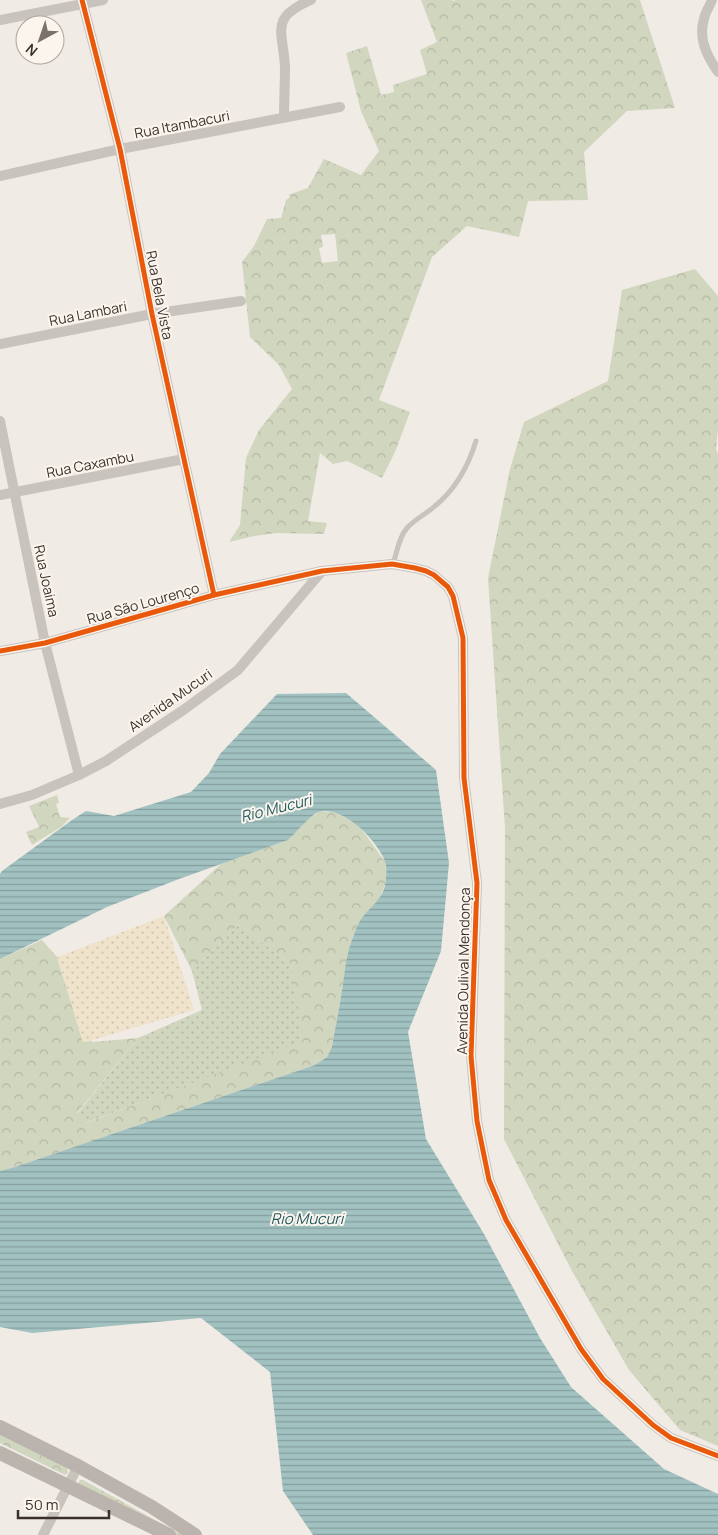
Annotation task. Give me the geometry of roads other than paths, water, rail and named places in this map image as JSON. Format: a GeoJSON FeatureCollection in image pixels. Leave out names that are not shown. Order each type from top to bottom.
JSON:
{"type":"FeatureCollection","features":[{"type":"Feature","properties":{"kind":"street"},"geometry":{"type":"LineString","coordinates":[[0,20],[82,2],[104,0]]}},
{"type":"Feature","properties":{"kind":"street"},"geometry":{"type":"LineString","coordinates":[[284,118],[285,66],[280,30],[284,18],[289,11],[311,0]]}},
{"type":"Feature","properties":{"kind":"street"},"geometry":{"type":"LineString","coordinates":[[712,0],[704,18],[702,37],[708,58],[718,72]]}},
{"type":"Feature","properties":{"kind":"street","name":"Rua Bela Vista"},"geometry":{"type":"LineString","coordinates":[[82,2],[120,149],[152,314],[214,595]]}},
{"type":"Feature","properties":{"kind":"street","name":"Rua Itambacuri"},"geometry":{"type":"LineString","coordinates":[[0,176],[120,149],[340,107]]}},
{"type":"Feature","properties":{"kind":"street","name":"Rua Lambari"},"geometry":{"type":"LineString","coordinates":[[0,344],[152,314],[241,301]]}},
{"type":"Feature","properties":{"kind":"street","name":"Rua Joaima"},"geometry":{"type":"LineString","coordinates":[[0,421],[45,643],[79,775]]}},
{"type":"Feature","properties":{"kind":"street","name":"Rua Caxambu"},"geometry":{"type":"LineString","coordinates":[[0,495],[184,459]]}},
{"type":"Feature","properties":{"kind":"street","name":"Avenida Oulival Mendonça"},"geometry":{"type":"LineString","coordinates":[[322,571],[392,564],[415,568],[434,575],[448,587],[453,596],[463,638],[464,778],[477,883],[471,1056],[477,1121],[489,1180],[506,1220],[580,1349],[603,1379],[653,1426],[671,1438],[718,1456]]}},
{"type":"Feature","properties":{"kind":"street","name":"Rua São Lourenço"},"geometry":{"type":"LineString","coordinates":[[0,651],[45,643],[214,595],[322,571]]}},
{"type":"Feature","properties":{"kind":"street","name":"Avenida Mucuri"},"geometry":{"type":"LineString","coordinates":[[0,804],[32,795],[79,775],[106,761],[182,711],[238,670],[322,571]]}},
{"type":"Feature","properties":{"kind":"street"},"geometry":{"type":"LineString","coordinates":[[0,1427],[78,1466],[152,1507],[195,1535]]}},
{"type":"Feature","properties":{"kind":"street"},"geometry":{"type":"LineString","coordinates":[[0,1453],[169,1535]]}},
{"type":"Feature","properties":{"kind":"street"},"geometry":{"type":"LineString","coordinates":[[43,1535],[78,1466]]}},
{"type":"Feature","properties":{"kind":"lane"},"geometry":{"type":"LineString","coordinates":[[392,564],[402,535],[414,521],[437,505],[456,484],[467,466],[476,441]]}},
{"type":"Feature","properties":{"kind":"water","name":"Rio Mucuri"},"geometry":{"type":"Polygon","coordinates":[[[346,693],[436,770],[449,863],[441,951],[408,1032],[426,1139],[484,1234],[540,1338],[571,1387],[664,1469],[718,1494],[718,1535],[313,1535],[283,1491],[270,1372],[201,1318],[32,1333],[0,1327],[0,1171],[315,1065],[327,1057],[332,1047],[349,948],[360,921],[376,903],[385,887],[386,865],[375,844],[358,826],[339,814],[319,812],[288,840],[107,907],[0,959],[0,874],[86,811],[114,816],[191,792],[209,773],[220,754],[277,694],[346,693]]]}}]}
